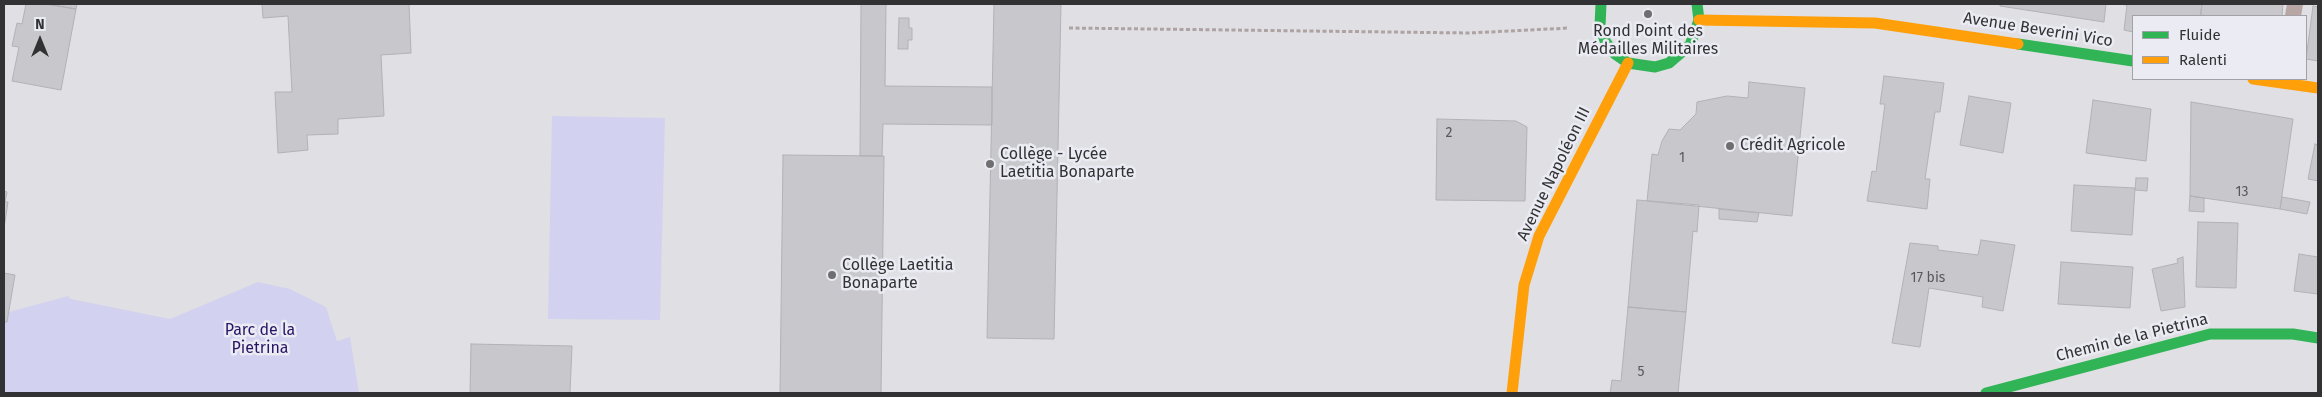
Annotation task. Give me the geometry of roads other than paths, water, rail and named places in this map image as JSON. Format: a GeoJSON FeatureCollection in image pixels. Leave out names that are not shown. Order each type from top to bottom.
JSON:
{"type":"FeatureCollection","features":[{"type":"Feature","properties":{"kind":"main road"},"geometry":{"type":"LineString","coordinates":[[1601,4],[1600,26],[1605,41],[1615,54],[1628,63],[1655,67],[1668,63],[1680,56],[1690,45],[1696,33],[1698,20],[1696,4]]}},
{"type":"Feature","properties":{"kind":"main road","name":"Avenue Beverini Vico"},"geometry":{"type":"LineString","coordinates":[[1698,20],[1875,18],[2132,61]]}},
{"type":"Feature","properties":{"kind":"main road","name":"Avenue Napoléon III"},"geometry":{"type":"LineString","coordinates":[[1512,393],[1524,285],[1539,236],[1628,63]]}},
{"type":"Feature","properties":{"kind":"main road"},"geometry":{"type":"LineString","coordinates":[[2269,80],[2285,81],[2318,88]]}},
{"type":"Feature","properties":{"kind":"main road","name":"Chemin de la Pietrina"},"geometry":{"type":"LineString","coordinates":[[1986,393],[2210,334],[2293,334],[2318,338]]}},
{"type":"Feature","properties":{"kind":"place","name":"Rond Point des Médailles Militaires"},"geometry":{"type":"Point","coordinates":[1648,14]}},
{"type":"Feature","properties":{"kind":"place","name":"Crédit Agricole"},"geometry":{"type":"Point","coordinates":[1730,146]}},
{"type":"Feature","properties":{"kind":"place","name":"Collège - Lycée Laetitia Bonaparte"},"geometry":{"type":"Point","coordinates":[990,164]}},
{"type":"Feature","properties":{"kind":"place","name":"Collège Laetitia Bonaparte"},"geometry":{"type":"Point","coordinates":[832,275]}},
{"type":"Feature","properties":{"kind":"park label","name":"Parc de la Pietrina"},"geometry":{"type":"Point","coordinates":[260,340]}}]}
